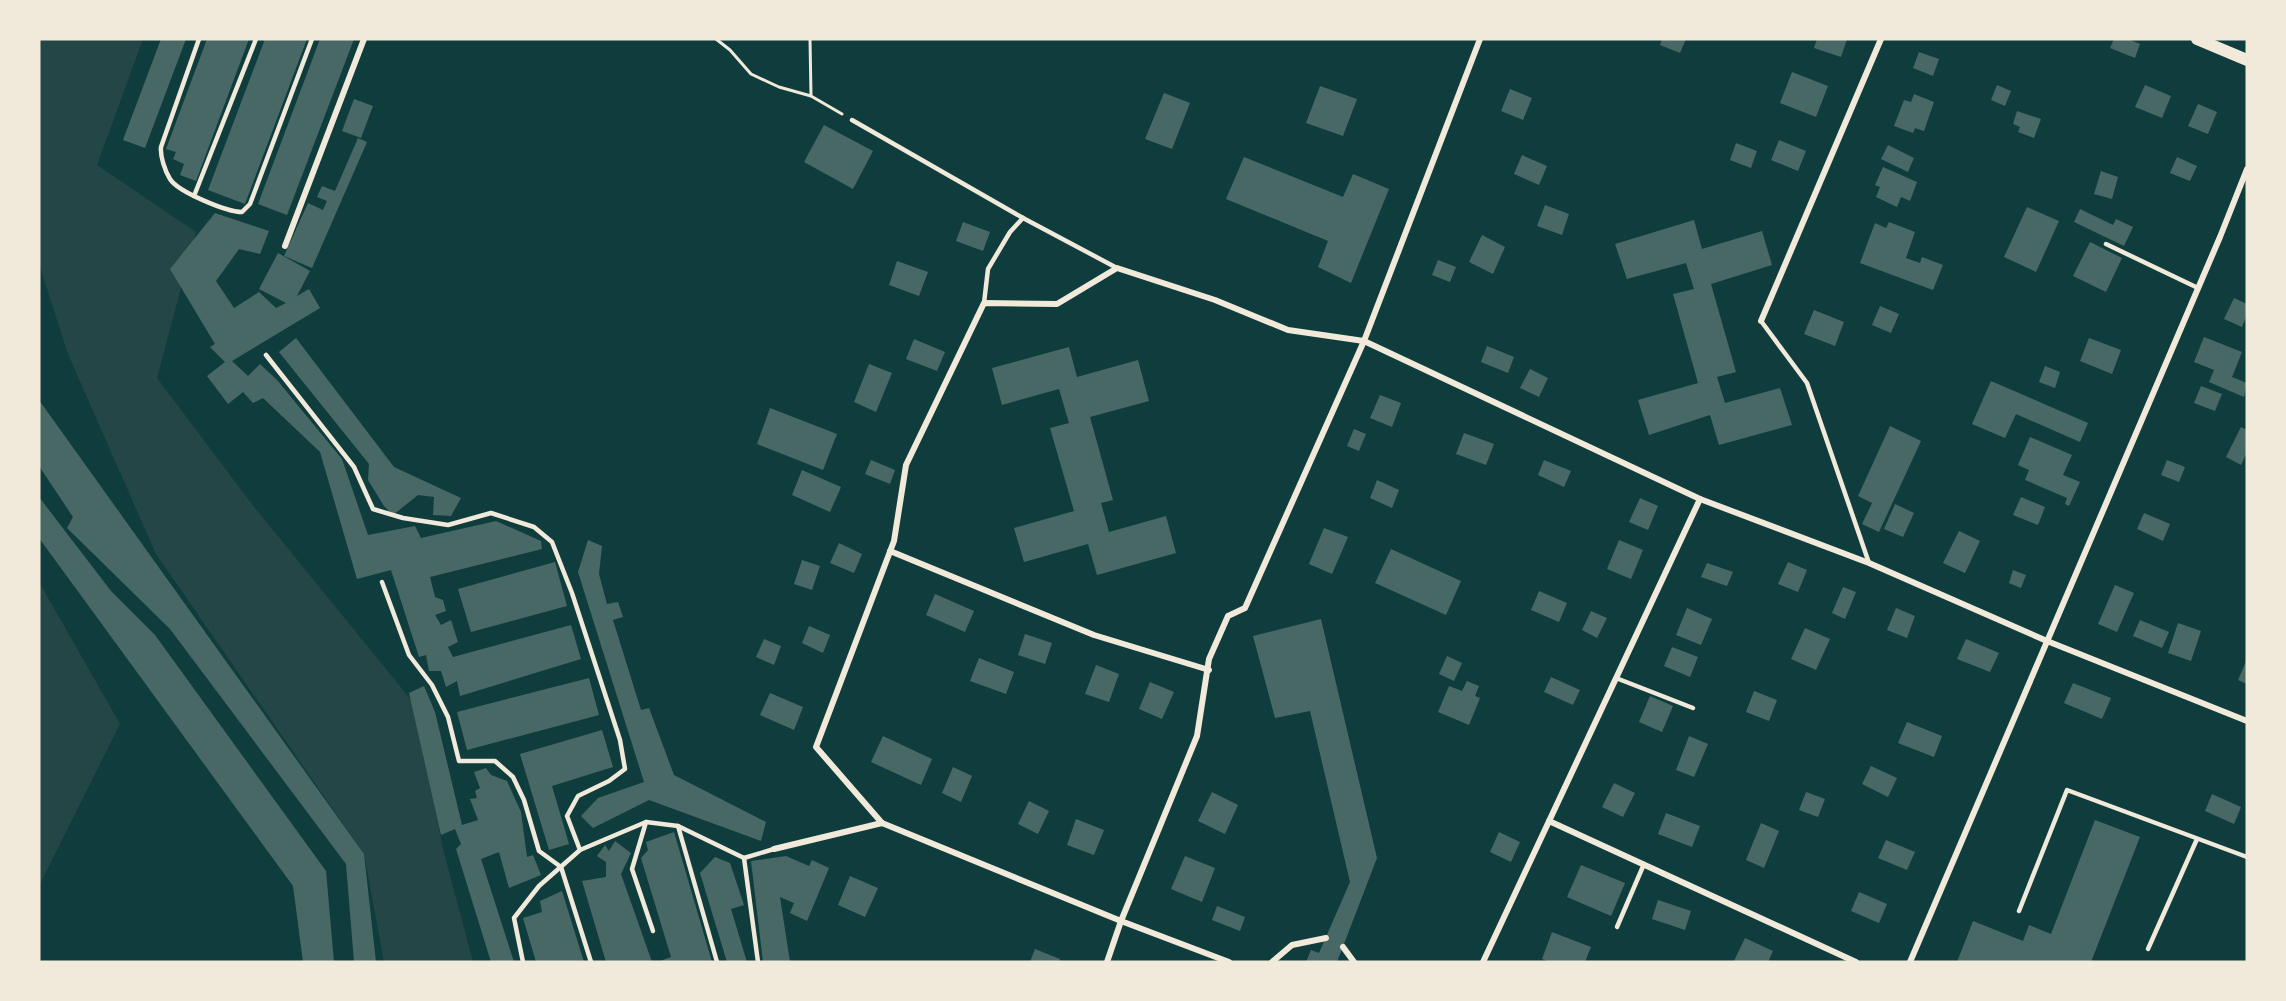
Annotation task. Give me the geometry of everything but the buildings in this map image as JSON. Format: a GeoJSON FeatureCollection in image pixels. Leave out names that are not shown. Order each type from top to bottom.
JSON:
{"type":"FeatureCollection","features":[{"type":"Feature","properties":{"kind":"main road"},"geometry":{"type":"LineString","coordinates":[[2197,39],[2247,60]]}},
{"type":"Feature","properties":{"kind":"street"},"geometry":{"type":"LineString","coordinates":[[285,246],[364,39]]}},
{"type":"Feature","properties":{"kind":"street"},"geometry":{"type":"LineString","coordinates":[[1107,962],[1121,921],[1197,736],[1209,659],[1228,616],[1245,608],[1364,341],[1480,39]]}},
{"type":"Feature","properties":{"kind":"street"},"geometry":{"type":"LineString","coordinates":[[1761,321],[1881,39]]}},
{"type":"Feature","properties":{"kind":"street"},"geometry":{"type":"LineString","coordinates":[[1910,962],[2247,169]]}},
{"type":"Feature","properties":{"kind":"street"},"geometry":{"type":"LineString","coordinates":[[1229,962],[1121,921],[882,823],[816,747],[894,541],[906,465],[984,303],[1057,304],[1117,268],[1215,300],[1288,330],[1364,341],[1700,499],[1869,563],[2047,641],[2247,721]]}},
{"type":"Feature","properties":{"kind":"street"},"geometry":{"type":"LineString","coordinates":[[1483,962],[1700,499]]}},
{"type":"Feature","properties":{"kind":"street"},"geometry":{"type":"LineString","coordinates":[[890,551],[1094,635],[1209,670]]}},
{"type":"Feature","properties":{"kind":"street"},"geometry":{"type":"LineString","coordinates":[[1549,821],[1856,962]]}},
{"type":"Feature","properties":{"kind":"street"},"geometry":{"type":"LineString","coordinates":[[774,849],[882,823]]}},
{"type":"Feature","properties":{"kind":"street"},"geometry":{"type":"LineString","coordinates":[[1272,962],[1292,945],[1326,938]]}},
{"type":"Feature","properties":{"kind":"street"},"geometry":{"type":"LineString","coordinates":[[1343,947],[1354,962]]}},
{"type":"Feature","properties":{"kind":"lane"},"geometry":{"type":"LineString","coordinates":[[199,39],[160,152],[170,180],[194,196],[231,212],[242,212],[250,204],[312,39]]}},
{"type":"Feature","properties":{"kind":"lane"},"geometry":{"type":"LineString","coordinates":[[194,196],[256,39]]}},
{"type":"Feature","properties":{"kind":"lane"},"geometry":{"type":"LineString","coordinates":[[852,120],[1023,218],[1117,268]]}},
{"type":"Feature","properties":{"kind":"lane"},"geometry":{"type":"LineString","coordinates":[[984,303],[988,269],[1010,232],[1023,218]]}},
{"type":"Feature","properties":{"kind":"lane"},"geometry":{"type":"LineString","coordinates":[[2106,244],[2198,288]]}},
{"type":"Feature","properties":{"kind":"lane"},"geometry":{"type":"LineString","coordinates":[[1761,321],[1808,382],[1869,563]]}},
{"type":"Feature","properties":{"kind":"lane"},"geometry":{"type":"LineString","coordinates":[[266,355],[354,467],[373,509],[403,519],[448,525],[491,513],[534,527],[552,542],[572,593],[620,740],[625,769],[609,781],[578,796],[567,816],[580,850]]}},
{"type":"Feature","properties":{"kind":"lane"},"geometry":{"type":"LineString","coordinates":[[382,582],[409,655],[432,685],[447,717],[459,761],[495,761],[513,777],[524,800],[539,851],[561,867],[591,962]]}},
{"type":"Feature","properties":{"kind":"lane"},"geometry":{"type":"LineString","coordinates":[[1616,678],[1693,708]]}},
{"type":"Feature","properties":{"kind":"lane"},"geometry":{"type":"LineString","coordinates":[[2019,911],[2067,790],[2247,857]]}},
{"type":"Feature","properties":{"kind":"lane"},"geometry":{"type":"LineString","coordinates":[[646,822],[632,869],[653,932]]}},
{"type":"Feature","properties":{"kind":"lane"},"geometry":{"type":"LineString","coordinates":[[523,962],[514,918],[539,886],[580,850],[646,822],[678,826],[744,858],[774,849]]}},
{"type":"Feature","properties":{"kind":"lane"},"geometry":{"type":"LineString","coordinates":[[678,826],[717,962]]}},
{"type":"Feature","properties":{"kind":"lane"},"geometry":{"type":"LineString","coordinates":[[2148,948],[2197,839]]}},
{"type":"Feature","properties":{"kind":"lane"},"geometry":{"type":"LineString","coordinates":[[744,858],[758,962]]}},
{"type":"Feature","properties":{"kind":"lane"},"geometry":{"type":"LineString","coordinates":[[1617,927],[1644,864]]}},
{"type":"Feature","properties":{"kind":"path"},"geometry":{"type":"LineString","coordinates":[[716,39],[751,74],[779,87],[811,96],[852,120]]}},
{"type":"Feature","properties":{"kind":"path"},"geometry":{"type":"LineString","coordinates":[[810,39],[811,96]]}},
{"type":"Feature","properties":{"kind":"shaded area"},"geometry":{"type":"Polygon","coordinates":[[[39,39],[143,39],[97,165],[196,232],[157,378],[251,503],[416,706],[443,849],[473,962],[384,962],[364,854],[156,554],[68,354],[39,264],[39,39]]]}},
{"type":"Feature","properties":{"kind":"shaded area"},"geometry":{"type":"Polygon","coordinates":[[[39,582],[120,724],[39,886],[39,582]]]}}]}
